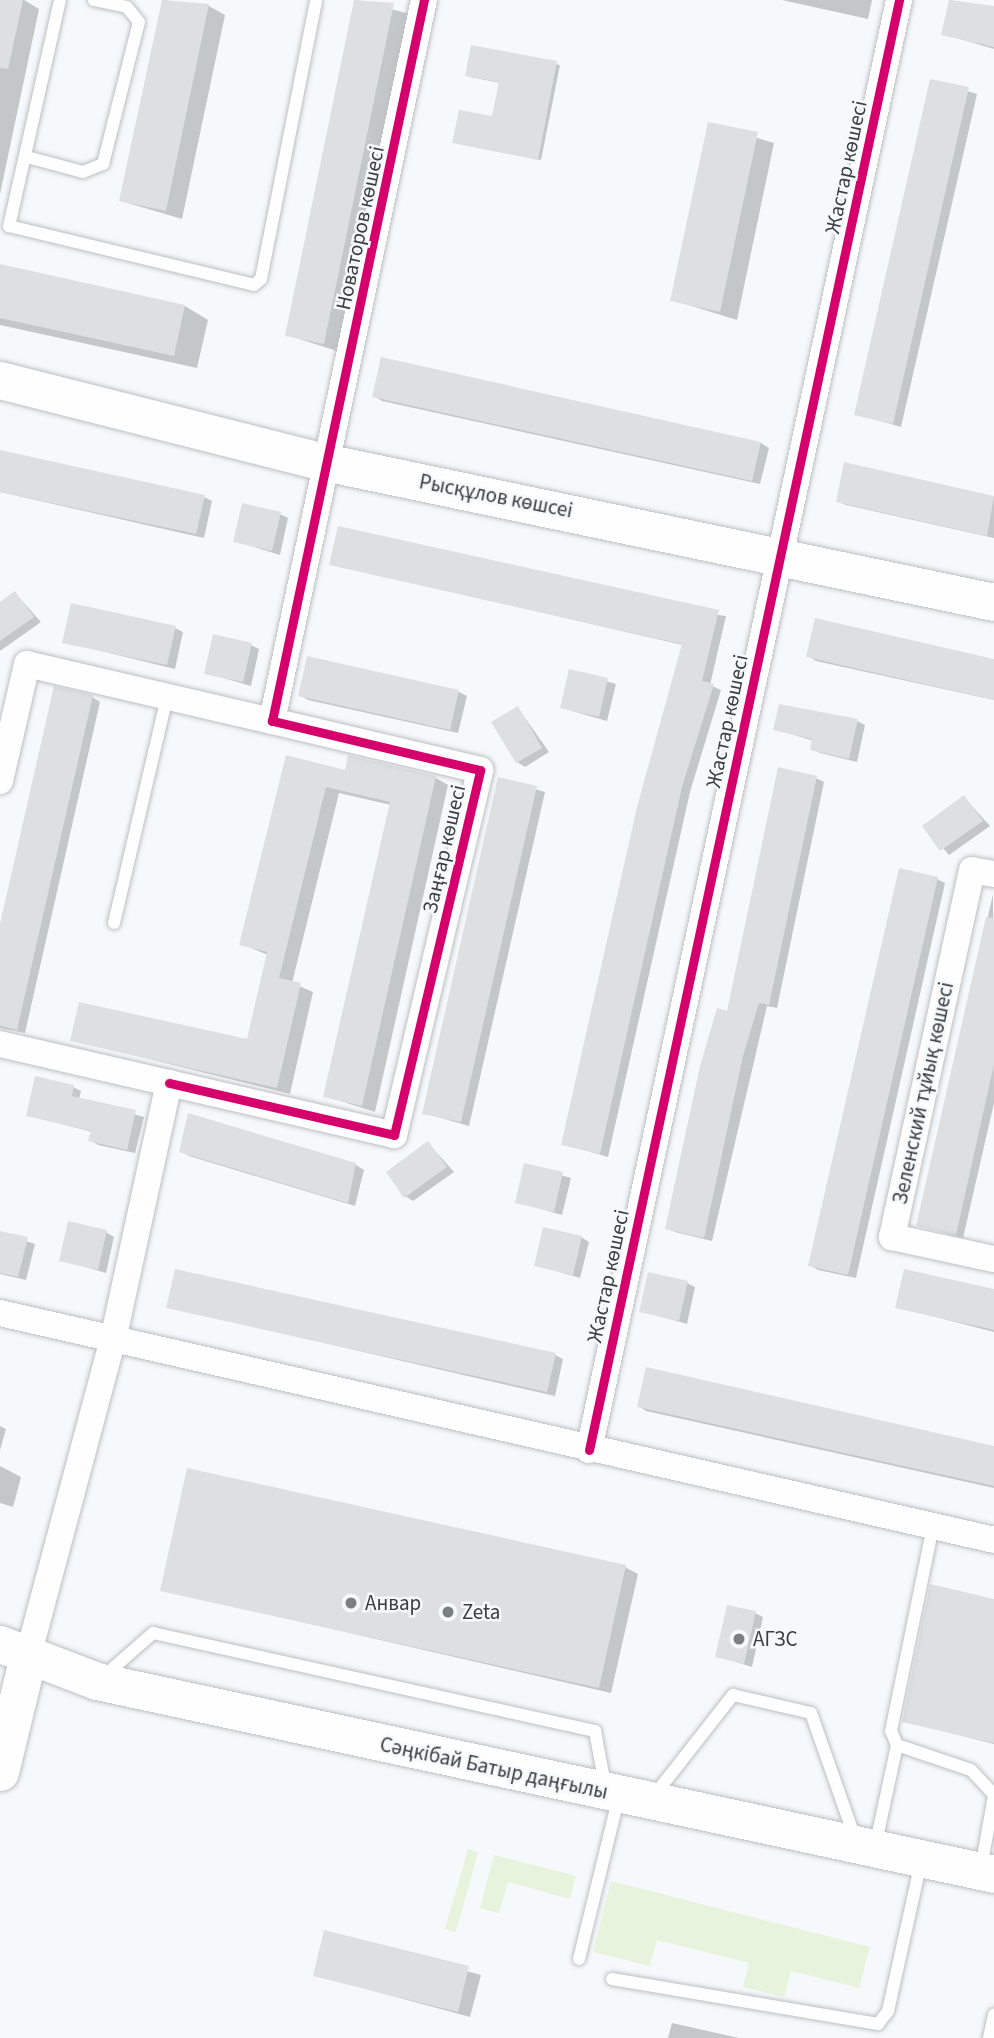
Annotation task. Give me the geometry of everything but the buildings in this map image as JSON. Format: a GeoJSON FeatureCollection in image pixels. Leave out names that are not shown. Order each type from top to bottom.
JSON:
{"type":"FeatureCollection","features":[{"type":"Feature","properties":{"kind":"street","name":"Новаторов көшесі"},"geometry":{"type":"LineString","coordinates":[[329,463],[424,0]]}},
{"type":"Feature","properties":{"kind":"street","name":"Жастар көшесі"},"geometry":{"type":"LineString","coordinates":[[589,1450],[899,0]]}},
{"type":"Feature","properties":{"kind":"street","name":"Рысқұлов көшсеі"},"geometry":{"type":"LineString","coordinates":[[0,380],[329,463],[781,554],[994,602]]}},
{"type":"Feature","properties":{"kind":"street"},"geometry":{"type":"LineString","coordinates":[[272,721],[329,463]]}},
{"type":"Feature","properties":{"kind":"street","name":"Заңғар көшесі"},"geometry":{"type":"LineString","coordinates":[[0,781],[27,664],[480,770],[394,1135],[0,1044]]}},
{"type":"Feature","properties":{"kind":"street","name":"Зеленский тұйық көшесі"},"geometry":{"type":"LineString","coordinates":[[994,874],[972,870],[892,1237],[994,1259]]}},
{"type":"Feature","properties":{"kind":"street"},"geometry":{"type":"LineString","coordinates":[[0,1772],[14,1650],[114,1335],[169,1083]]}},
{"type":"Feature","properties":{"kind":"street"},"geometry":{"type":"LineString","coordinates":[[0,1313],[114,1335],[589,1450],[994,1540]]}},
{"type":"Feature","properties":{"kind":"street","name":"Сәңкібай Батыр даңғылы"},"geometry":{"type":"LineString","coordinates":[[14,1650],[97,1681],[987,1873]]}},
{"type":"Feature","properties":{"kind":"lane"},"geometry":{"type":"LineString","coordinates":[[60,0],[27,157],[4,226],[254,285],[261,279],[316,0]]}},
{"type":"Feature","properties":{"kind":"lane"},"geometry":{"type":"LineString","coordinates":[[27,157],[83,172],[103,164],[139,22],[127,7],[94,0]]}},
{"type":"Feature","properties":{"kind":"lane"},"geometry":{"type":"LineString","coordinates":[[114,923],[167,697]]}},
{"type":"Feature","properties":{"kind":"lane"},"geometry":{"type":"LineString","coordinates":[[866,1847],[897,1745],[891,1731],[933,1527]]}},
{"type":"Feature","properties":{"kind":"lane"},"geometry":{"type":"LineString","coordinates":[[97,1681],[153,1633],[595,1731],[625,1796]]}},
{"type":"Feature","properties":{"kind":"lane"},"geometry":{"type":"LineString","coordinates":[[579,1959],[625,1796],[733,1695],[811,1713],[866,1847]]}},
{"type":"Feature","properties":{"kind":"lane"},"geometry":{"type":"LineString","coordinates":[[897,1745],[971,1770],[994,1796],[987,1873]]}},
{"type":"Feature","properties":{"kind":"lane"},"geometry":{"type":"LineString","coordinates":[[612,1979],[878,2024],[888,2011],[922,1859]]}},
{"type":"Feature","properties":{"kind":"lane"},"geometry":{"type":"LineString","coordinates":[[989,2038],[994,2015]]}},
{"type":"Feature","properties":{"kind":"green space"},"geometry":{"type":"Polygon","coordinates":[[[468,1849],[478,1852],[456,1932],[445,1929],[468,1849]]]}},
{"type":"Feature","properties":{"kind":"green space"},"geometry":{"type":"Polygon","coordinates":[[[494,1855],[576,1876],[570,1899],[508,1882],[499,1913],[480,1908],[494,1855]]]}},
{"type":"Feature","properties":{"kind":"green space"},"geometry":{"type":"Polygon","coordinates":[[[611,1881],[870,1947],[859,1988],[791,1971],[784,1997],[743,1987],[749,1963],[657,1940],[650,1966],[593,1952],[611,1881]]]}},
{"type":"Feature","properties":{"kind":"cycle path"},"geometry":{"type":"LineString","coordinates":[[169,1083],[394,1135],[480,770],[272,721],[424,0]]}},
{"type":"Feature","properties":{"kind":"cycle path"},"geometry":{"type":"LineString","coordinates":[[589,1450],[899,0]]}},
{"type":"Feature","properties":{"kind":"place","name":"Анвар"},"geometry":{"type":"Point","coordinates":[351,1603]}},
{"type":"Feature","properties":{"kind":"place","name":"Zeta"},"geometry":{"type":"Point","coordinates":[448,1612]}},
{"type":"Feature","properties":{"kind":"place","name":"АГЗС"},"geometry":{"type":"Point","coordinates":[739,1639]}}]}
